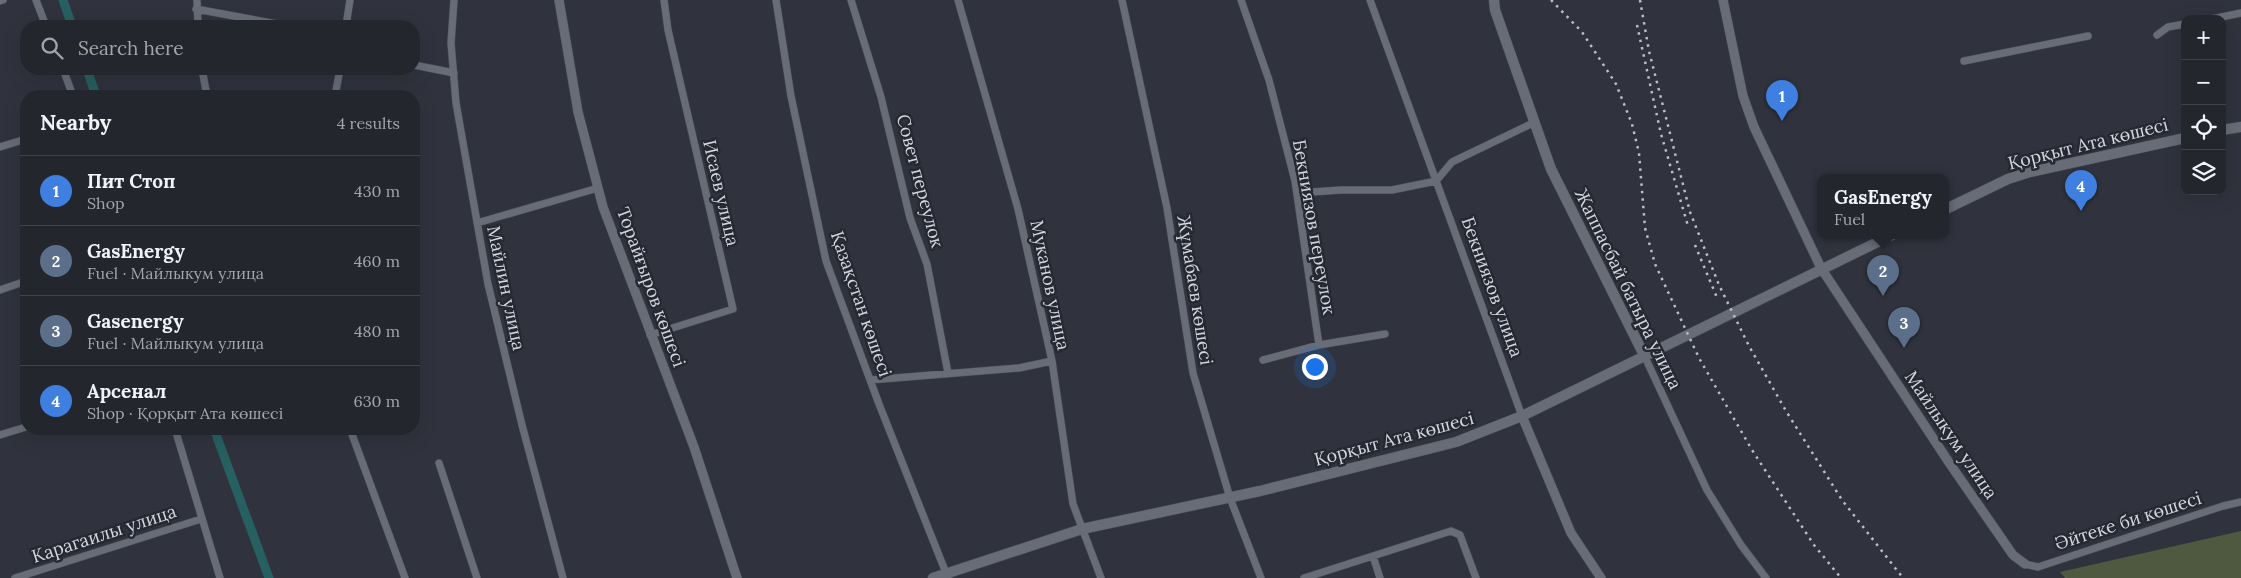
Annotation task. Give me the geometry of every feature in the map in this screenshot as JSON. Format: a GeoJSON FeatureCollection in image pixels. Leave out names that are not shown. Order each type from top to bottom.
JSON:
{"type":"FeatureCollection","features":[{"type":"Feature","properties":{"kind":"main road","name":"Жаппасбай батыра улица"},"geometry":{"type":"LineString","coordinates":[[1494,0],[1495,10],[1551,169],[1644,355]]}},
{"type":"Feature","properties":{"kind":"main road"},"geometry":{"type":"LineString","coordinates":[[2226,129],[2241,127]]}},
{"type":"Feature","properties":{"kind":"main road","name":"Қорқыт Ата көшесі"},"geometry":{"type":"LineString","coordinates":[[1949,208],[2008,179],[2030,172],[2181,139]]}},
{"type":"Feature","properties":{"kind":"main road","name":"Қорқыт Ата көшесі"},"geometry":{"type":"LineString","coordinates":[[933,578],[947,576],[1082,529],[1230,498],[1456,442],[1522,416],[1883,239]]}},
{"type":"Feature","properties":{"kind":"street"},"geometry":{"type":"LineString","coordinates":[[36,0],[44,20]]}},
{"type":"Feature","properties":{"kind":"street"},"geometry":{"type":"LineString","coordinates":[[197,0],[197,20]]}},
{"type":"Feature","properties":{"kind":"street"},"geometry":{"type":"LineString","coordinates":[[347,20],[350,0]]}},
{"type":"Feature","properties":{"kind":"street","name":"Майлин улица"},"geometry":{"type":"LineString","coordinates":[[454,0],[451,43],[456,103],[477,223],[492,302],[563,578]]}},
{"type":"Feature","properties":{"kind":"street","name":"Торайғыров көшесі"},"geometry":{"type":"LineString","coordinates":[[559,0],[578,112],[603,207],[694,447],[737,578]]}},
{"type":"Feature","properties":{"kind":"street","name":"Исаев улица"},"geometry":{"type":"LineString","coordinates":[[650,335],[733,309],[668,30],[664,0]]}},
{"type":"Feature","properties":{"kind":"street","name":"Қазақстан көшесі"},"geometry":{"type":"LineString","coordinates":[[776,0],[791,96],[826,261],[870,380],[947,576]]}},
{"type":"Feature","properties":{"kind":"street","name":"Совет переулок"},"geometry":{"type":"LineString","coordinates":[[851,0],[881,97],[910,218],[927,264],[948,373]]}},
{"type":"Feature","properties":{"kind":"street","name":"Муканов улица"},"geometry":{"type":"LineString","coordinates":[[958,0],[1018,209],[1052,362],[1073,504],[1101,578]]}},
{"type":"Feature","properties":{"kind":"street","name":"Жұмабаев көшесі"},"geometry":{"type":"LineString","coordinates":[[1122,0],[1168,208],[1192,373],[1230,498],[1261,578]]}},
{"type":"Feature","properties":{"kind":"street","name":"Бекниязов переулок"},"geometry":{"type":"LineString","coordinates":[[1241,0],[1269,80],[1297,193],[1319,345]]}},
{"type":"Feature","properties":{"kind":"street","name":"Бекниязов улица"},"geometry":{"type":"LineString","coordinates":[[1370,0],[1522,416],[1571,533],[1601,578]]}},
{"type":"Feature","properties":{"kind":"street","name":"Майлыкум улица"},"geometry":{"type":"LineString","coordinates":[[1723,0],[1743,96],[1754,127],[1821,268],[1950,464],[2013,555],[2025,564]]}},
{"type":"Feature","properties":{"kind":"street"},"geometry":{"type":"LineString","coordinates":[[196,9],[256,20]]}},
{"type":"Feature","properties":{"kind":"street"},"geometry":{"type":"LineString","coordinates":[[2226,16],[2241,13]]}},
{"type":"Feature","properties":{"kind":"street"},"geometry":{"type":"LineString","coordinates":[[2157,35],[2168,27],[2181,25]]}},
{"type":"Feature","properties":{"kind":"street"},"geometry":{"type":"LineString","coordinates":[[1964,62],[2088,36]]}},
{"type":"Feature","properties":{"kind":"street"},"geometry":{"type":"LineString","coordinates":[[420,66],[454,73]]}},
{"type":"Feature","properties":{"kind":"street"},"geometry":{"type":"LineString","coordinates":[[64,75],[71,90]]}},
{"type":"Feature","properties":{"kind":"street"},"geometry":{"type":"LineString","coordinates":[[203,75],[206,90]]}},
{"type":"Feature","properties":{"kind":"street"},"geometry":{"type":"LineString","coordinates":[[336,90],[339,75]]}},
{"type":"Feature","properties":{"kind":"street"},"geometry":{"type":"LineString","coordinates":[[1297,193],[1341,190],[1392,190],[1436,181],[1452,162],[1535,122]]}},
{"type":"Feature","properties":{"kind":"street"},"geometry":{"type":"LineString","coordinates":[[0,147],[20,141]]}},
{"type":"Feature","properties":{"kind":"street"},"geometry":{"type":"LineString","coordinates":[[477,223],[598,188]]}},
{"type":"Feature","properties":{"kind":"street"},"geometry":{"type":"LineString","coordinates":[[0,290],[20,283]]}},
{"type":"Feature","properties":{"kind":"street"},"geometry":{"type":"LineString","coordinates":[[1263,360],[1319,345],[1385,334]]}},
{"type":"Feature","properties":{"kind":"street","name":"Жаппасбай батыра улица"},"geometry":{"type":"LineString","coordinates":[[1644,355],[1707,490],[1741,545],[1766,578]]}},
{"type":"Feature","properties":{"kind":"street"},"geometry":{"type":"LineString","coordinates":[[870,380],[1019,368],[1052,362]]}},
{"type":"Feature","properties":{"kind":"street"},"geometry":{"type":"LineString","coordinates":[[0,435],[20,429]]}},
{"type":"Feature","properties":{"kind":"street"},"geometry":{"type":"LineString","coordinates":[[178,435],[220,578]]}},
{"type":"Feature","properties":{"kind":"street"},"geometry":{"type":"LineString","coordinates":[[352,435],[404,578]]}},
{"type":"Feature","properties":{"kind":"street"},"geometry":{"type":"LineString","coordinates":[[439,463],[477,578]]}},
{"type":"Feature","properties":{"kind":"street","name":"Әйтеке би көшесі"},"geometry":{"type":"LineString","coordinates":[[2025,564],[2038,567],[2223,506],[2241,502]]}},
{"type":"Feature","properties":{"kind":"street","name":"Карагаилы улица"},"geometry":{"type":"LineString","coordinates":[[15,578],[201,519]]}},
{"type":"Feature","properties":{"kind":"street"},"geometry":{"type":"LineString","coordinates":[[1304,578],[1451,531],[1460,535],[1476,578]]}},
{"type":"Feature","properties":{"kind":"street"},"geometry":{"type":"LineString","coordinates":[[1373,556],[1380,578]]}},
{"type":"Feature","properties":{"kind":"green space"},"geometry":{"type":"Polygon","coordinates":[[[2241,531],[2241,578],[2065,578],[2060,572],[2241,531]]]}},
{"type":"Feature","properties":{"kind":"waterway"},"geometry":{"type":"LineString","coordinates":[[63,0],[70,20]]}},
{"type":"Feature","properties":{"kind":"waterway"},"geometry":{"type":"LineString","coordinates":[[89,75],[94,90]]}},
{"type":"Feature","properties":{"kind":"waterway"},"geometry":{"type":"LineString","coordinates":[[216,435],[269,578]]}},
{"type":"Feature","properties":{"kind":"railway"},"geometry":{"type":"LineString","coordinates":[[1551,0],[1582,32],[1616,84],[1632,124],[1639,153],[1645,228],[1655,264],[1699,358],[1752,450],[1814,545],[1841,578]]}},
{"type":"Feature","properties":{"kind":"railway"},"geometry":{"type":"LineString","coordinates":[[1640,0],[1649,51],[1690,212],[1719,285],[1749,346],[1786,411],[1842,500],[1903,578]]}},
{"type":"Feature","properties":{"kind":"railway"},"geometry":{"type":"LineString","coordinates":[[1637,25],[1661,134],[1688,226]]}},
{"type":"Feature","properties":{"kind":"railway"},"geometry":{"type":"LineString","coordinates":[[1695,245],[1718,300]]}},
{"type":"Feature","properties":{"kind":"place","name":"Пит Стоп"},"geometry":{"type":"Point","coordinates":[1782,121]}},
{"type":"Feature","properties":{"kind":"place","name":"Арсенал"},"geometry":{"type":"Point","coordinates":[2081,211]}},
{"type":"Feature","properties":{"kind":"place","name":"GasEnergy"},"geometry":{"type":"Point","coordinates":[1883,296]}},
{"type":"Feature","properties":{"kind":"place","name":"Gasenergy"},"geometry":{"type":"Point","coordinates":[1904,348]}}]}
